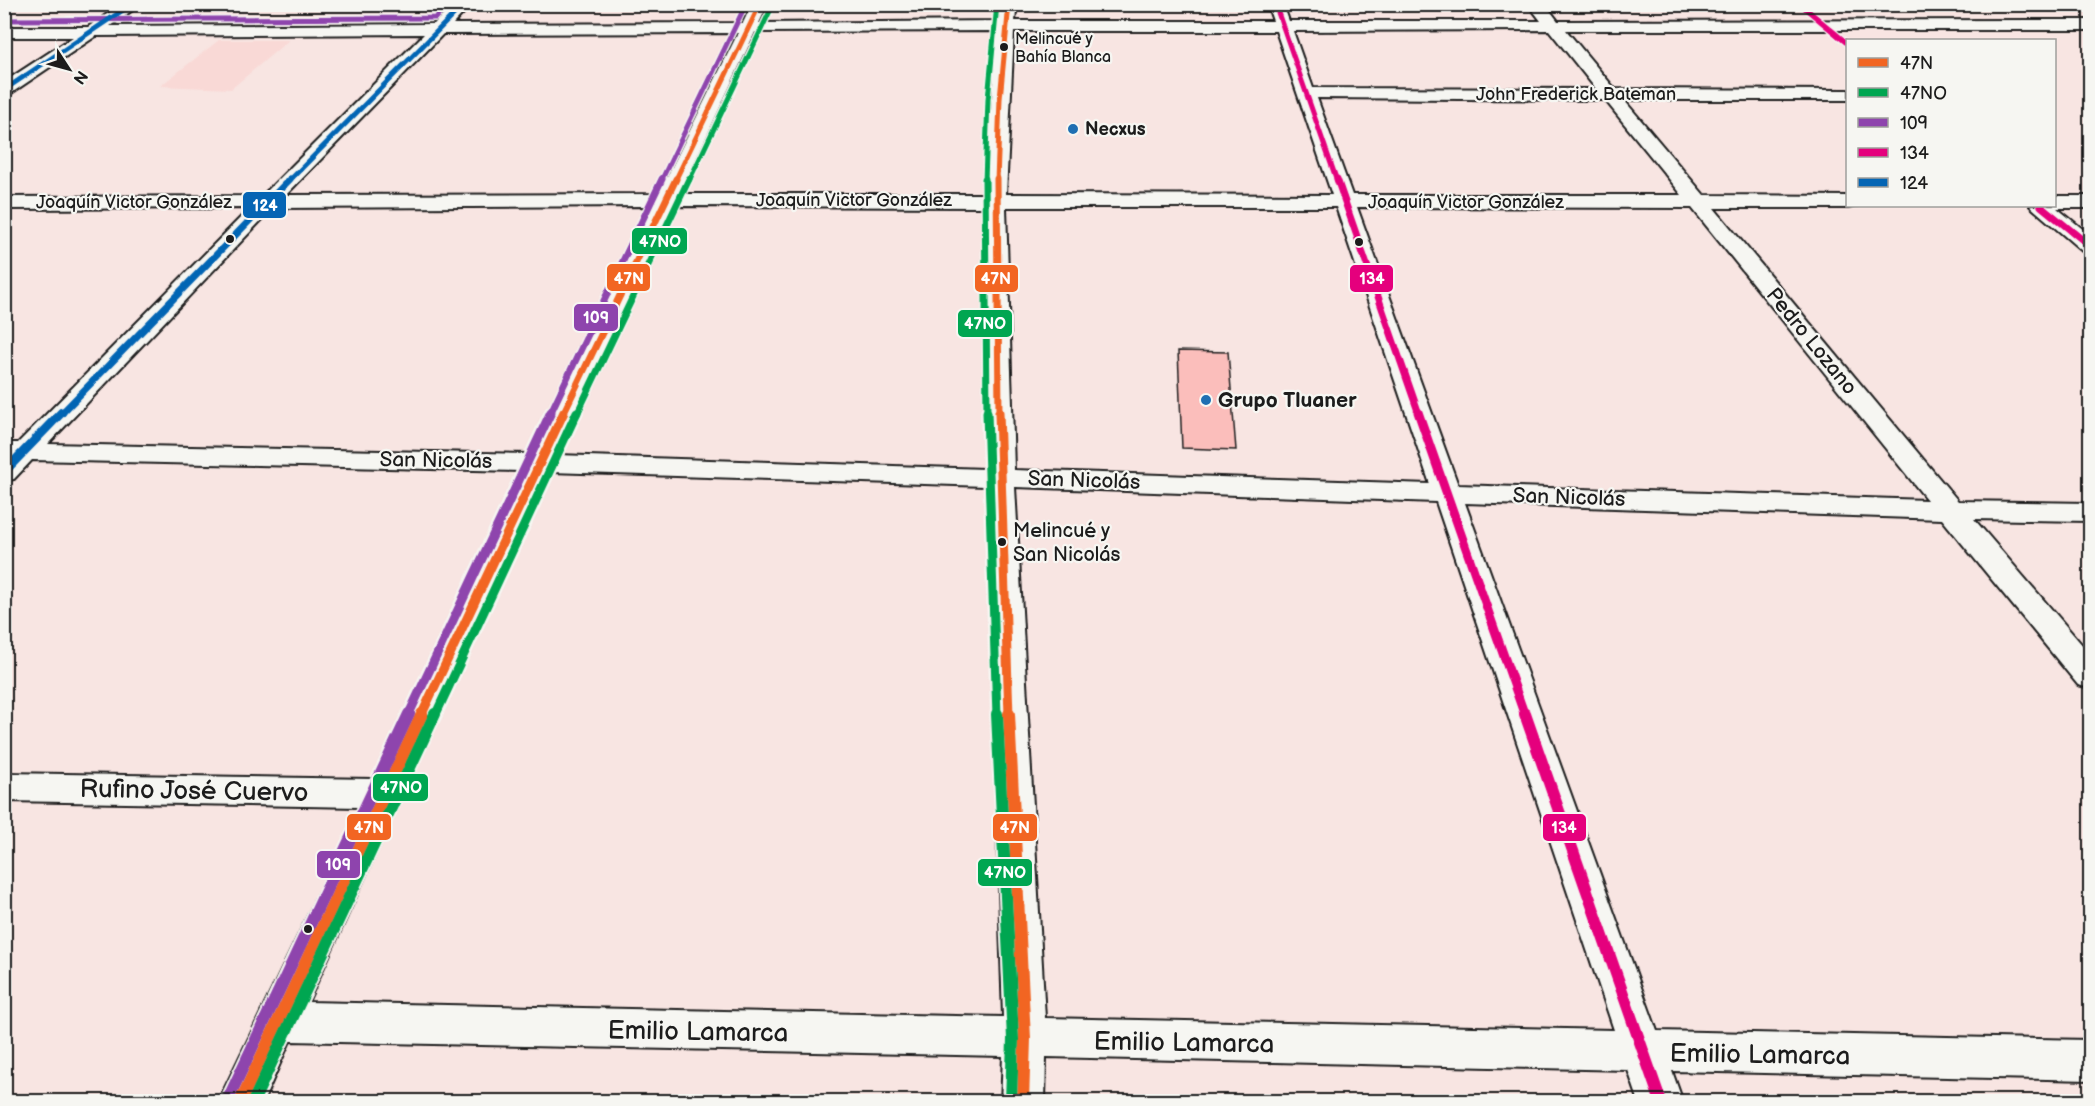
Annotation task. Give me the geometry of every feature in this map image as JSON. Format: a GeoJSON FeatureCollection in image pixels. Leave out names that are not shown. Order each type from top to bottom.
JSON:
{"type":"FeatureCollection","features":[{"type":"Feature","properties":{"kind":"street"},"geometry":{"type":"LineString","coordinates":[[4,90],[133,4]]}},
{"type":"Feature","properties":{"kind":"street"},"geometry":{"type":"LineString","coordinates":[[4,473],[15,451],[271,202],[464,4]]}},
{"type":"Feature","properties":{"kind":"street","name":"Pedro Lozano"},"geometry":{"type":"LineString","coordinates":[[1536,4],[1607,94],[1950,510],[2091,676]]}},
{"type":"Feature","properties":{"kind":"street"},"geometry":{"type":"LineString","coordinates":[[1799,4],[1846,42]]}},
{"type":"Feature","properties":{"kind":"street"},"geometry":{"type":"LineString","coordinates":[[4,32],[440,30],[755,17],[1007,15],[1279,16],[1553,27],[2091,25]]}},
{"type":"Feature","properties":{"kind":"street"},"geometry":{"type":"LineString","coordinates":[[1007,15],[995,201],[1000,477],[1025,1039],[1023,1101]]}},
{"type":"Feature","properties":{"kind":"street"},"geometry":{"type":"LineString","coordinates":[[1279,16],[1445,493],[1661,1101]]}},
{"type":"Feature","properties":{"kind":"street"},"geometry":{"type":"LineString","coordinates":[[240,1101],[540,463],[755,17]]}},
{"type":"Feature","properties":{"kind":"street","name":"John Frederick Bateman"},"geometry":{"type":"LineString","coordinates":[[1305,93],[1846,95]]}},
{"type":"Feature","properties":{"kind":"street","name":"Joaquín Victor González"},"geometry":{"type":"LineString","coordinates":[[4,202],[667,200],[1846,202]]}},
{"type":"Feature","properties":{"kind":"street"},"geometry":{"type":"LineString","coordinates":[[2056,202],[2091,201]]}},
{"type":"Feature","properties":{"kind":"street"},"geometry":{"type":"LineString","coordinates":[[2042,207],[2091,246]]}},
{"type":"Feature","properties":{"kind":"street","name":"San Nicolás"},"geometry":{"type":"LineString","coordinates":[[15,451],[540,463],[1950,510],[2091,512]]}},
{"type":"Feature","properties":{"kind":"street","name":"Rufino José Cuervo"},"geometry":{"type":"LineString","coordinates":[[4,787],[384,793]]}},
{"type":"Feature","properties":{"kind":"street","name":"Emilio Lamarca"},"geometry":{"type":"LineString","coordinates":[[278,1021],[1025,1039],[2091,1060]]}},
{"type":"Feature","properties":{"kind":"shaded area"},"geometry":{"type":"Polygon","coordinates":[[[219,40],[289,40],[231,89],[160,86],[219,40]]]}},
{"type":"Feature","properties":{"kind":"building","name":"Grupo Tluaner"},"geometry":{"type":"Polygon","coordinates":[[[1178,351],[1228,352],[1236,450],[1182,448],[1178,351]]]}},
{"type":"Feature","properties":{"kind":"transit line","name":"124"},"geometry":{"type":"LineString","coordinates":[[4,90],[132,4]]}},
{"type":"Feature","properties":{"kind":"transit line","name":"109"},"geometry":{"type":"LineString","coordinates":[[4,20],[435,18],[447,4]]}},
{"type":"Feature","properties":{"kind":"transit line","name":"124"},"geometry":{"type":"LineString","coordinates":[[4,472],[464,4]]}},
{"type":"Feature","properties":{"kind":"transit line","name":"109"},"geometry":{"type":"LineString","coordinates":[[229,1097],[544,426],[746,4]]}},
{"type":"Feature","properties":{"kind":"transit line","name":"47N"},"geometry":{"type":"LineString","coordinates":[[240,1102],[555,431],[760,4]]}},
{"type":"Feature","properties":{"kind":"transit line","name":"47NO"},"geometry":{"type":"LineString","coordinates":[[997,4],[988,99],[984,194],[984,289],[990,548],[1013,1039],[1011,1102]]}},
{"type":"Feature","properties":{"kind":"transit line","name":"47N"},"geometry":{"type":"LineString","coordinates":[[1009,4],[1000,99],[996,194],[996,289],[1002,548],[1025,1039],[1023,1102]]}},
{"type":"Feature","properties":{"kind":"transit line","name":"134"},"geometry":{"type":"LineString","coordinates":[[1275,4],[1661,1102]]}},
{"type":"Feature","properties":{"kind":"transit line","name":"134"},"geometry":{"type":"LineString","coordinates":[[1800,4],[1846,42]]}},
{"type":"Feature","properties":{"kind":"transit line","name":"47NO"},"geometry":{"type":"LineString","coordinates":[[253,1102],[566,436],[771,9]]}},
{"type":"Feature","properties":{"kind":"transit line","name":"134"},"geometry":{"type":"LineString","coordinates":[[2042,207],[2090,246]]}},
{"type":"Feature","properties":{"kind":"place","name":"Melincué y Bahía Blanca"},"geometry":{"type":"Point","coordinates":[1004,47]}},
{"type":"Feature","properties":{"kind":"place","name":"Necxus"},"geometry":{"type":"Point","coordinates":[1073,129]}},
{"type":"Feature","properties":{"kind":"place","name":"Grupo Tluaner"},"geometry":{"type":"Point","coordinates":[1206,400]}},
{"type":"Feature","properties":{"kind":"place","name":"Melincué y San Nicolás"},"geometry":{"type":"Point","coordinates":[1002,542]}}]}
